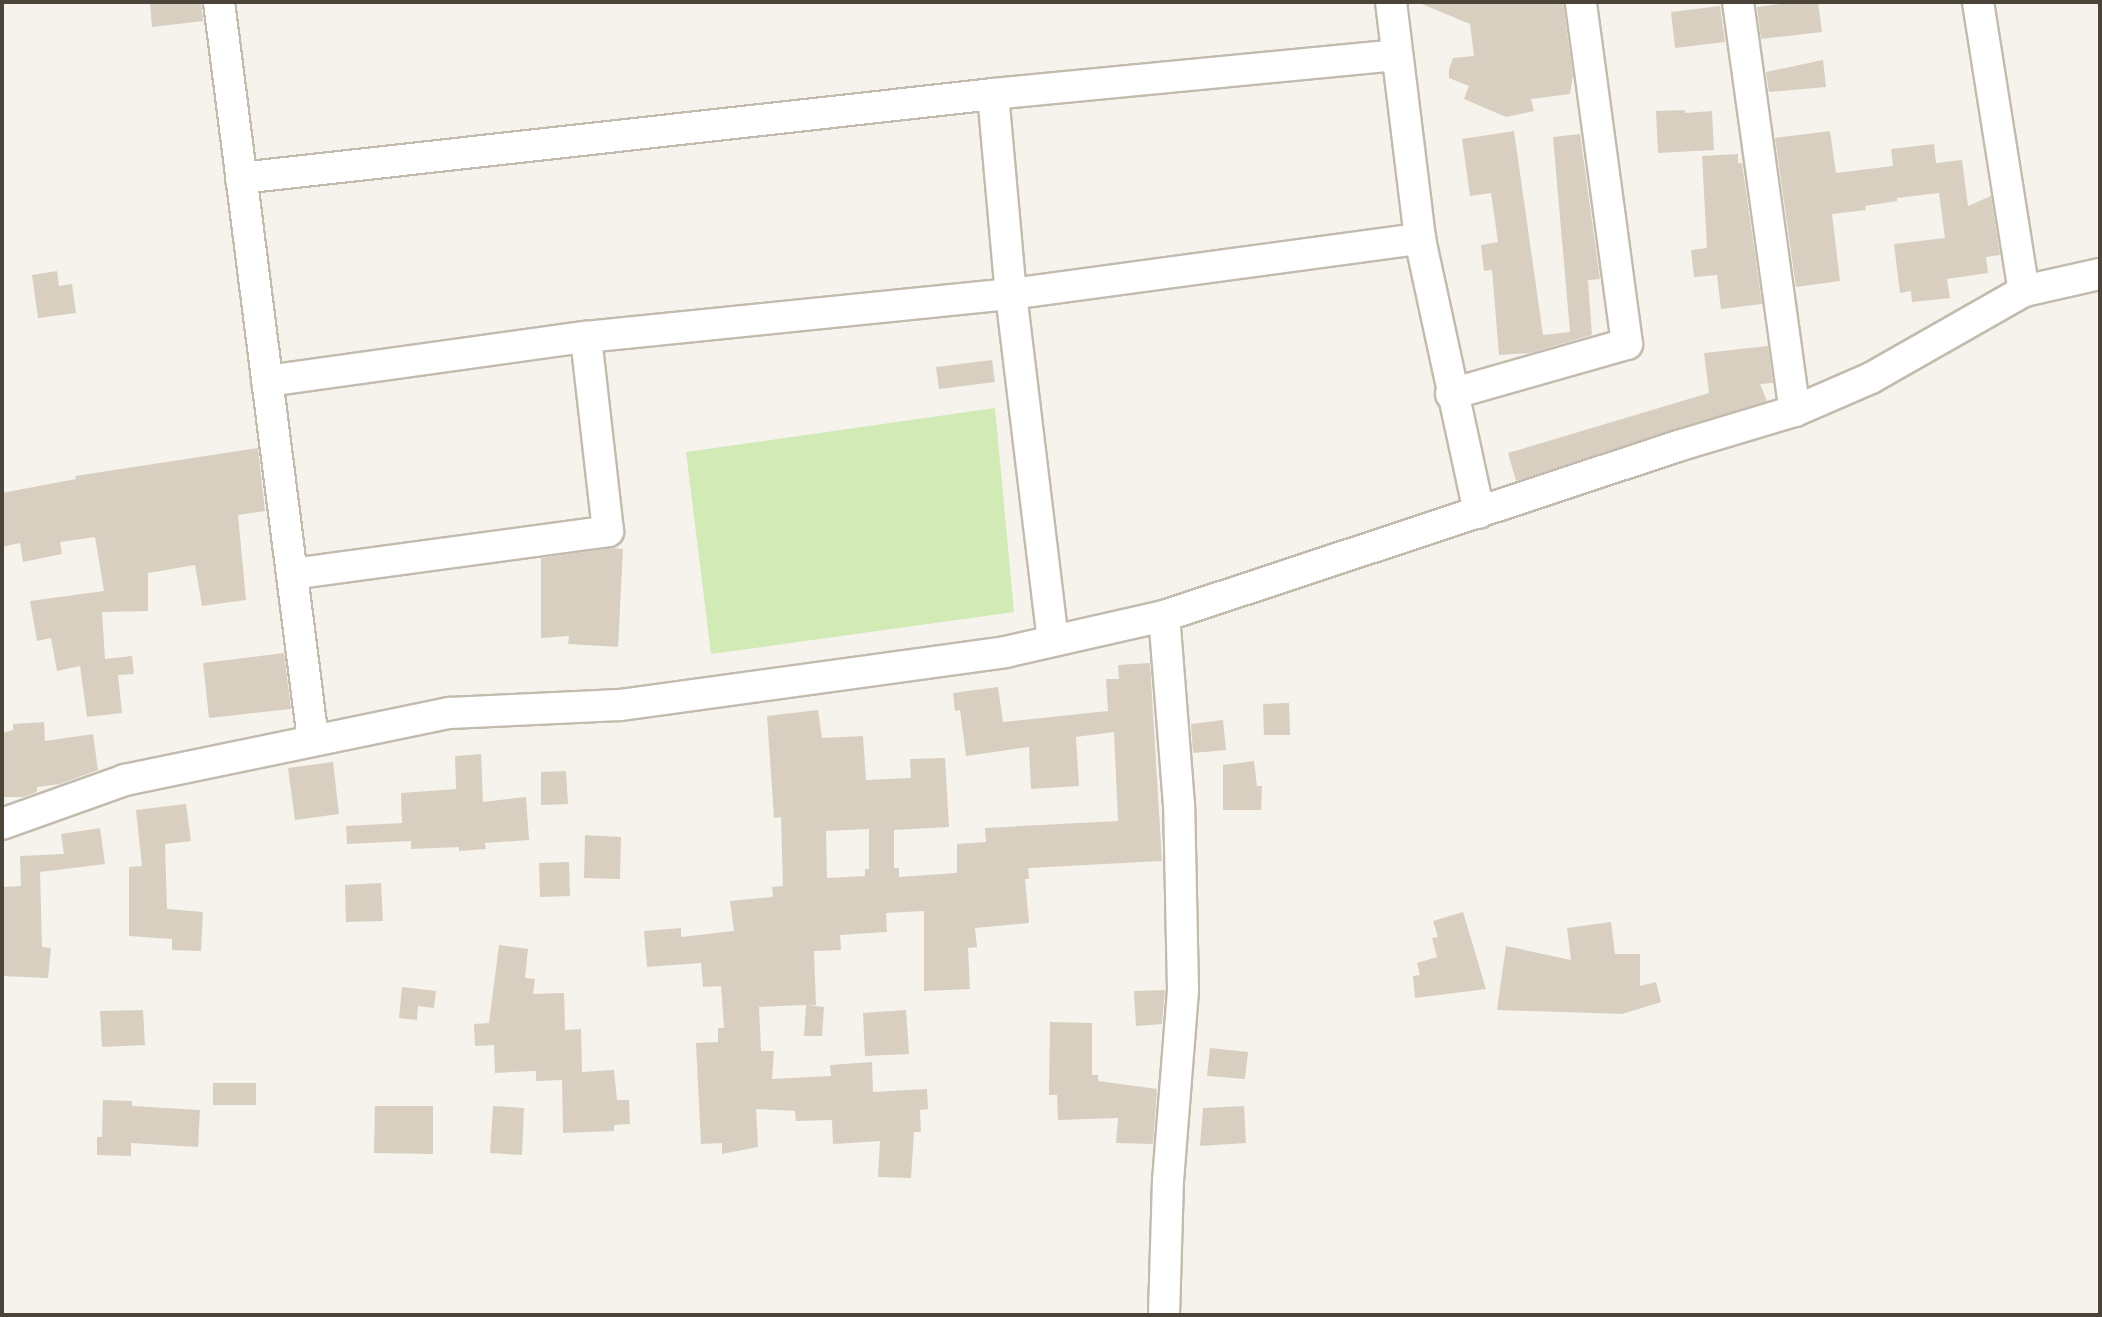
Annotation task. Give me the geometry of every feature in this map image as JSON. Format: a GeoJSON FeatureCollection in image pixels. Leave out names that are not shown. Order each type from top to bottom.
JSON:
{"type":"FeatureCollection","features":[{"type":"Feature","properties":{"kind":"street"},"geometry":{"type":"LineString","coordinates":[[219,2],[313,740]]}},
{"type":"Feature","properties":{"kind":"street"},"geometry":{"type":"LineString","coordinates":[[1391,2],[1420,239],[1479,513]]}},
{"type":"Feature","properties":{"kind":"street"},"geometry":{"type":"LineString","coordinates":[[1451,394],[1627,344],[1581,2]]}},
{"type":"Feature","properties":{"kind":"street"},"geometry":{"type":"LineString","coordinates":[[1738,2],[1795,411]]}},
{"type":"Feature","properties":{"kind":"street"},"geometry":{"type":"LineString","coordinates":[[1978,2],[2024,291]]}},
{"type":"Feature","properties":{"kind":"street"},"geometry":{"type":"LineString","coordinates":[[241,178],[993,94],[1397,55]]}},
{"type":"Feature","properties":{"kind":"street"},"geometry":{"type":"LineString","coordinates":[[993,94],[1011,294],[1053,639]]}},
{"type":"Feature","properties":{"kind":"street"},"geometry":{"type":"LineString","coordinates":[[267,381],[586,337],[1011,294],[1420,239]]}},
{"type":"Feature","properties":{"kind":"street"},"geometry":{"type":"LineString","coordinates":[[2,824],[125,780],[449,713],[620,705],[1005,652],[1164,616],[1678,446],[1795,411],[1871,378],[2024,291],[2100,274]]}},
{"type":"Feature","properties":{"kind":"street"},"geometry":{"type":"LineString","coordinates":[[292,574],[608,531],[586,337]]}},
{"type":"Feature","properties":{"kind":"street"},"geometry":{"type":"LineString","coordinates":[[1164,616],[1179,805],[1183,990],[1168,1181],[1164,1315]]}},
{"type":"Feature","properties":{"kind":"green space"},"geometry":{"type":"Polygon","coordinates":[[[995,408],[1014,612],[711,654],[686,452],[995,408]]]}},
{"type":"Feature","properties":{"kind":"building"},"geometry":{"type":"Polygon","coordinates":[[[150,2],[201,2],[203,21],[152,27],[150,2]]]}},
{"type":"Feature","properties":{"kind":"building"},"geometry":{"type":"Polygon","coordinates":[[[1417,2],[1563,2],[1573,76],[1570,94],[1531,99],[1534,111],[1506,117],[1464,99],[1469,86],[1449,78],[1449,69],[1453,58],[1474,56],[1470,24],[1417,2]]]}},
{"type":"Feature","properties":{"kind":"building"},"geometry":{"type":"Polygon","coordinates":[[[1818,2],[1822,32],[1761,39],[1757,7],[1818,2]]]}},
{"type":"Feature","properties":{"kind":"building"},"geometry":{"type":"Polygon","coordinates":[[[1720,6],[1725,42],[1675,48],[1671,12],[1720,6]]]}},
{"type":"Feature","properties":{"kind":"building"},"geometry":{"type":"Polygon","coordinates":[[[1823,60],[1826,87],[1769,92],[1766,72],[1823,60]]]}},
{"type":"Feature","properties":{"kind":"building"},"geometry":{"type":"Polygon","coordinates":[[[1685,110],[1685,113],[1712,111],[1714,150],[1658,153],[1656,111],[1685,110]]]}},
{"type":"Feature","properties":{"kind":"building"},"geometry":{"type":"Polygon","coordinates":[[[1514,131],[1543,335],[1570,332],[1553,137],[1580,134],[1600,279],[1588,280],[1592,335],[1530,353],[1499,355],[1492,270],[1484,271],[1481,245],[1498,242],[1491,193],[1470,196],[1462,139],[1514,131]]]}},
{"type":"Feature","properties":{"kind":"building"},"geometry":{"type":"Polygon","coordinates":[[[1830,131],[1836,173],[1893,166],[1891,149],[1934,144],[1936,163],[1962,160],[1968,206],[1991,196],[2000,255],[1986,257],[1988,273],[1947,279],[1950,298],[1912,302],[1911,291],[1900,293],[1894,244],[1945,238],[1939,193],[1897,198],[1897,201],[1865,206],[1866,210],[1832,214],[1840,281],[1796,287],[1775,138],[1830,131]]]}},
{"type":"Feature","properties":{"kind":"building"},"geometry":{"type":"Polygon","coordinates":[[[1738,154],[1738,163],[1742,163],[1762,304],[1721,309],[1717,275],[1694,277],[1691,250],[1707,248],[1702,156],[1738,154]]]}},
{"type":"Feature","properties":{"kind":"building"},"geometry":{"type":"Polygon","coordinates":[[[57,271],[59,286],[72,284],[76,313],[38,318],[32,275],[57,271]]]}},
{"type":"Feature","properties":{"kind":"building"},"geometry":{"type":"Polygon","coordinates":[[[1768,346],[1773,383],[1760,384],[1767,401],[1516,481],[1508,453],[1709,393],[1704,353],[1768,346]]]}},
{"type":"Feature","properties":{"kind":"building"},"geometry":{"type":"Polygon","coordinates":[[[992,360],[995,382],[939,389],[936,367],[992,360]]]}},
{"type":"Feature","properties":{"kind":"building"},"geometry":{"type":"Polygon","coordinates":[[[258,448],[265,511],[238,515],[246,600],[202,606],[195,565],[148,573],[148,611],[102,612],[105,659],[132,656],[134,674],[118,675],[122,713],[87,717],[80,666],[57,671],[51,638],[37,641],[30,601],[104,591],[95,537],[60,542],[62,554],[23,562],[20,543],[2,547],[2,493],[76,479],[75,476],[258,448]]]}},
{"type":"Feature","properties":{"kind":"building"},"geometry":{"type":"Polygon","coordinates":[[[623,549],[618,647],[568,644],[569,636],[541,638],[541,558],[623,549]]]}},
{"type":"Feature","properties":{"kind":"building"},"geometry":{"type":"Polygon","coordinates":[[[284,653],[291,709],[209,718],[203,663],[284,653]]]}},
{"type":"Feature","properties":{"kind":"building"},"geometry":{"type":"Polygon","coordinates":[[[1150,663],[1162,861],[1028,868],[1029,879],[1025,879],[1029,923],[975,928],[977,947],[968,948],[970,989],[924,991],[924,911],[886,913],[887,932],[840,935],[841,950],[814,951],[816,1005],[809,1005],[824,1007],[822,1036],[804,1036],[806,1005],[759,1007],[761,1051],[774,1051],[772,1079],[831,1076],[830,1065],[872,1062],[873,1092],[927,1089],[928,1109],[920,1110],[921,1132],[914,1132],[911,1178],[878,1177],[880,1141],[833,1144],[832,1120],[796,1121],[795,1111],[756,1109],[758,1147],[722,1154],[722,1143],[701,1144],[696,1043],[718,1042],[718,1028],[724,1028],[721,986],[703,987],[701,963],[647,967],[644,931],[681,928],[681,937],[734,931],[730,901],[773,897],[772,887],[783,886],[781,817],[774,818],[767,716],[818,710],[822,738],[863,736],[866,780],[911,778],[910,759],[945,758],[949,827],[894,830],[894,868],[899,868],[899,877],[957,873],[957,844],[986,842],[985,828],[1118,821],[1114,732],[1076,737],[1079,786],[1031,789],[1029,747],[966,756],[960,710],[955,711],[953,693],[998,687],[1003,722],[1108,711],[1106,679],[1119,679],[1118,665],[1150,663]],[[869,829],[826,831],[827,878],[865,876],[865,869],[869,869],[869,829]]]}},
{"type":"Feature","properties":{"kind":"building"},"geometry":{"type":"Polygon","coordinates":[[[1289,703],[1290,735],[1264,735],[1263,704],[1289,703]]]}},
{"type":"Feature","properties":{"kind":"building"},"geometry":{"type":"Polygon","coordinates":[[[1223,720],[1226,750],[1193,753],[1191,724],[1223,720]]]}},
{"type":"Feature","properties":{"kind":"building"},"geometry":{"type":"Polygon","coordinates":[[[44,722],[45,741],[93,734],[98,770],[60,784],[37,787],[37,792],[23,797],[2,797],[2,733],[13,730],[13,724],[44,722]]]}},
{"type":"Feature","properties":{"kind":"building"},"geometry":{"type":"Polygon","coordinates":[[[481,754],[483,802],[526,797],[529,840],[485,843],[486,849],[459,851],[459,847],[411,849],[411,841],[347,844],[346,826],[402,823],[401,793],[456,789],[455,756],[481,754]]]}},
{"type":"Feature","properties":{"kind":"building"},"geometry":{"type":"Polygon","coordinates":[[[1254,761],[1257,786],[1262,786],[1261,810],[1223,810],[1223,765],[1254,761]]]}},
{"type":"Feature","properties":{"kind":"building"},"geometry":{"type":"Polygon","coordinates":[[[333,762],[339,814],[295,820],[288,768],[333,762]]]}},
{"type":"Feature","properties":{"kind":"building"},"geometry":{"type":"Polygon","coordinates":[[[566,771],[568,804],[541,805],[541,772],[566,771]]]}},
{"type":"Feature","properties":{"kind":"building"},"geometry":{"type":"Polygon","coordinates":[[[186,804],[191,841],[165,844],[167,909],[203,912],[201,951],[172,950],[172,939],[129,936],[129,867],[142,866],[136,810],[186,804]]]}},
{"type":"Feature","properties":{"kind":"building"},"geometry":{"type":"Polygon","coordinates":[[[100,828],[105,864],[40,872],[42,947],[51,948],[48,978],[2,976],[2,887],[21,886],[20,856],[64,854],[61,834],[100,828]]]}},
{"type":"Feature","properties":{"kind":"building"},"geometry":{"type":"Polygon","coordinates":[[[585,835],[621,837],[620,879],[584,878],[585,835]]]}},
{"type":"Feature","properties":{"kind":"building"},"geometry":{"type":"Polygon","coordinates":[[[569,862],[570,896],[540,897],[539,863],[569,862]]]}},
{"type":"Feature","properties":{"kind":"building"},"geometry":{"type":"Polygon","coordinates":[[[381,883],[383,921],[346,922],[345,885],[381,883]]]}},
{"type":"Feature","properties":{"kind":"building"},"geometry":{"type":"Polygon","coordinates":[[[1463,912],[1486,989],[1415,998],[1413,976],[1420,975],[1417,963],[1437,957],[1432,938],[1438,937],[1433,921],[1463,912]]]}},
{"type":"Feature","properties":{"kind":"building"},"geometry":{"type":"Polygon","coordinates":[[[1611,922],[1615,954],[1640,954],[1640,986],[1656,982],[1661,1002],[1622,1014],[1497,1010],[1506,946],[1571,960],[1567,928],[1611,922]]]}},
{"type":"Feature","properties":{"kind":"building"},"geometry":{"type":"Polygon","coordinates":[[[499,945],[528,949],[525,978],[535,979],[533,994],[564,993],[565,1030],[581,1029],[582,1072],[614,1070],[617,1100],[629,1100],[630,1124],[614,1125],[614,1131],[563,1133],[562,1080],[536,1081],[536,1071],[495,1073],[494,1045],[475,1046],[474,1024],[489,1023],[499,945]]]}},
{"type":"Feature","properties":{"kind":"building"},"geometry":{"type":"Polygon","coordinates":[[[402,987],[436,991],[434,1008],[418,1006],[417,1020],[399,1018],[402,987]]]}},
{"type":"Feature","properties":{"kind":"building"},"geometry":{"type":"Polygon","coordinates":[[[1165,990],[1162,1024],[1136,1026],[1134,991],[1165,990]]]}},
{"type":"Feature","properties":{"kind":"building"},"geometry":{"type":"Polygon","coordinates":[[[143,1010],[145,1045],[102,1047],[100,1011],[143,1010]]]}},
{"type":"Feature","properties":{"kind":"building"},"geometry":{"type":"Polygon","coordinates":[[[906,1010],[909,1054],[865,1056],[863,1013],[906,1010]]]}},
{"type":"Feature","properties":{"kind":"building"},"geometry":{"type":"Polygon","coordinates":[[[1050,1022],[1092,1023],[1092,1075],[1098,1075],[1098,1081],[1157,1089],[1153,1144],[1116,1143],[1118,1118],[1058,1120],[1057,1095],[1049,1095],[1050,1022]]]}},
{"type":"Feature","properties":{"kind":"building"},"geometry":{"type":"Polygon","coordinates":[[[1210,1048],[1248,1052],[1245,1079],[1207,1076],[1210,1048]]]}},
{"type":"Feature","properties":{"kind":"building"},"geometry":{"type":"Polygon","coordinates":[[[213,1083],[256,1083],[256,1105],[213,1105],[213,1083]]]}},
{"type":"Feature","properties":{"kind":"building"},"geometry":{"type":"Polygon","coordinates":[[[103,1100],[132,1101],[132,1106],[200,1110],[198,1147],[131,1143],[131,1156],[97,1155],[97,1137],[102,1137],[103,1100]]]}},
{"type":"Feature","properties":{"kind":"building"},"geometry":{"type":"Polygon","coordinates":[[[375,1106],[433,1106],[433,1154],[374,1153],[375,1106]]]}},
{"type":"Feature","properties":{"kind":"building"},"geometry":{"type":"Polygon","coordinates":[[[493,1106],[524,1108],[522,1155],[490,1153],[493,1106]]]}},
{"type":"Feature","properties":{"kind":"building"},"geometry":{"type":"Polygon","coordinates":[[[1244,1106],[1246,1143],[1200,1146],[1203,1108],[1244,1106]]]}}]}
